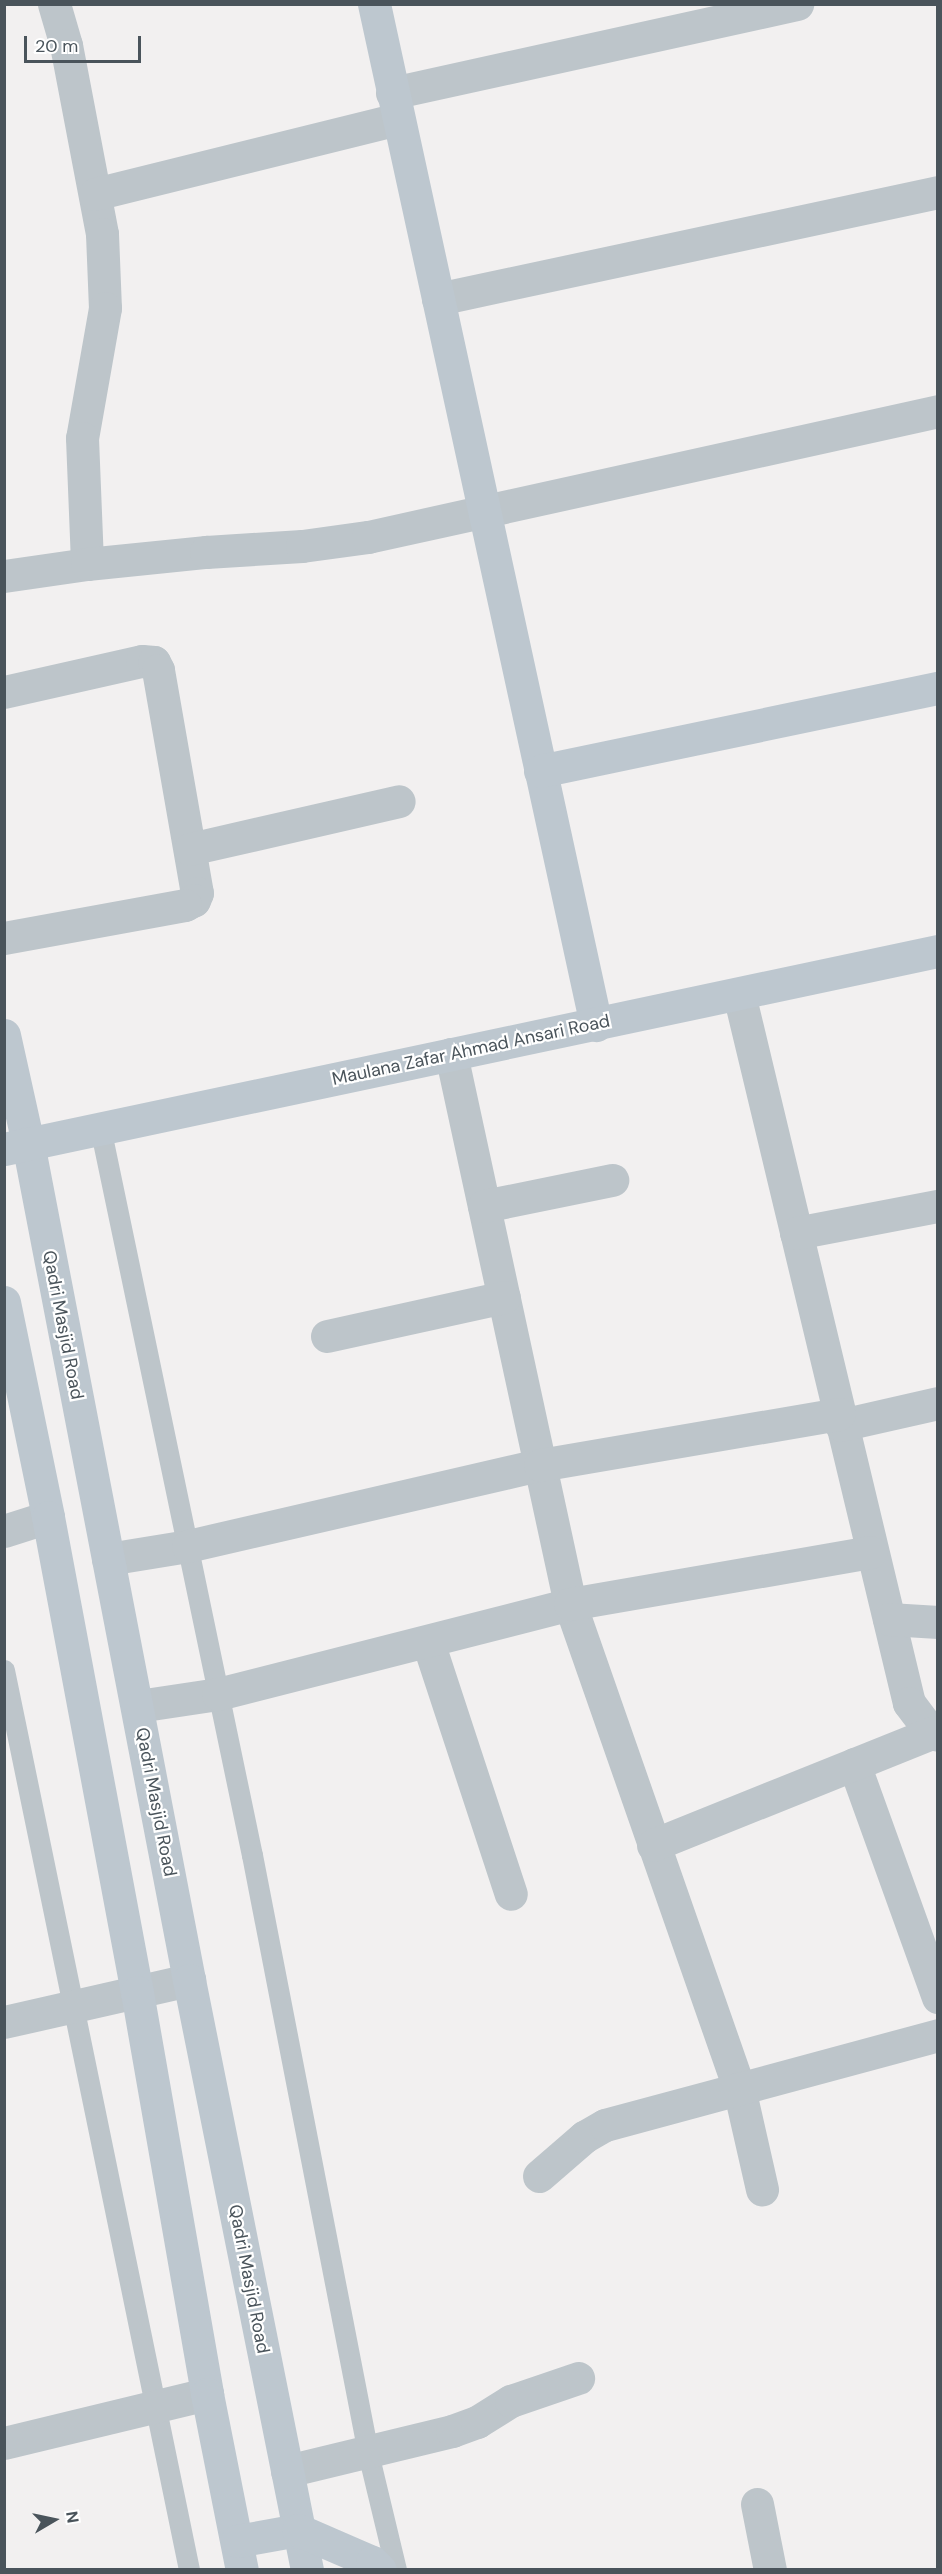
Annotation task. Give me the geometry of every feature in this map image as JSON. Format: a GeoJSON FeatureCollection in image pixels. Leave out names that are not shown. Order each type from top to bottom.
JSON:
{"type":"FeatureCollection","features":[{"type":"Feature","properties":{"kind":"street"},"geometry":{"type":"LineString","coordinates":[[54,4],[66,45],[102,234],[105,308],[82,438],[87,564]]}},
{"type":"Feature","properties":{"kind":"street"},"geometry":{"type":"LineString","coordinates":[[374,4],[596,1025]]}},
{"type":"Feature","properties":{"kind":"street"},"geometry":{"type":"LineString","coordinates":[[95,194],[395,106],[796,4]]}},
{"type":"Feature","properties":{"kind":"street"},"geometry":{"type":"LineString","coordinates":[[438,299],[938,192]]}},
{"type":"Feature","properties":{"kind":"street"},"geometry":{"type":"LineString","coordinates":[[4,576],[87,564],[206,552],[302,546],[368,537],[485,513],[938,411]]}},
{"type":"Feature","properties":{"kind":"street"},"geometry":{"type":"LineString","coordinates":[[4,692],[142,661],[154,662],[158,670],[197,893],[194,900],[185,905],[4,938]]}},
{"type":"Feature","properties":{"kind":"street"},"geometry":{"type":"LineString","coordinates":[[540,771],[938,688]]}},
{"type":"Feature","properties":{"kind":"street"},"geometry":{"type":"LineString","coordinates":[[190,849],[399,801]]}},
{"type":"Feature","properties":{"kind":"street","name":"Maulana Zafar Ahmad Ansari Road"},"geometry":{"type":"LineString","coordinates":[[16,1146],[938,951]]}},
{"type":"Feature","properties":{"kind":"street"},"geometry":{"type":"LineString","coordinates":[[653,1845],[935,1734],[909,1703],[739,994]]}},
{"type":"Feature","properties":{"kind":"street","name":"Qadri Masjid Road"},"geometry":{"type":"LineString","coordinates":[[4,1035],[16,1146],[108,1559],[189,1980],[307,2570]]}},
{"type":"Feature","properties":{"kind":"street"},"geometry":{"type":"LineString","coordinates":[[451,1054],[570,1604],[739,2088],[762,2189]]}},
{"type":"Feature","properties":{"kind":"street"},"geometry":{"type":"LineString","coordinates":[[484,1206],[612,1180]]}},
{"type":"Feature","properties":{"kind":"street"},"geometry":{"type":"LineString","coordinates":[[796,1233],[938,1206]]}},
{"type":"Feature","properties":{"kind":"street"},"geometry":{"type":"LineString","coordinates":[[327,1336],[504,1297]]}},
{"type":"Feature","properties":{"kind":"street"},"geometry":{"type":"LineString","coordinates":[[4,1302],[48,1517],[137,1992],[207,2394],[240,2555],[298,2530],[372,2562],[380,2570]]}},
{"type":"Feature","properties":{"kind":"street"},"geometry":{"type":"LineString","coordinates":[[108,1559],[188,1546],[540,1464],[840,1420],[938,1403]]}},
{"type":"Feature","properties":{"kind":"street"},"geometry":{"type":"LineString","coordinates":[[4,1531],[48,1517]]}},
{"type":"Feature","properties":{"kind":"street"},"geometry":{"type":"LineString","coordinates":[[138,1706],[218,1694],[570,1604],[871,1552]]}},
{"type":"Feature","properties":{"kind":"street"},"geometry":{"type":"LineString","coordinates":[[889,1619],[938,1622]]}},
{"type":"Feature","properties":{"kind":"street"},"geometry":{"type":"LineString","coordinates":[[428,1642],[511,1894]]}},
{"type":"Feature","properties":{"kind":"street"},"geometry":{"type":"LineString","coordinates":[[854,1764],[938,1997]]}},
{"type":"Feature","properties":{"kind":"street"},"geometry":{"type":"LineString","coordinates":[[4,2022],[189,1980]]}},
{"type":"Feature","properties":{"kind":"street"},"geometry":{"type":"LineString","coordinates":[[539,2176],[584,2137],[605,2126],[938,2035]]}},
{"type":"Feature","properties":{"kind":"street"},"geometry":{"type":"LineString","coordinates":[[287,2471],[452,2431],[477,2421],[511,2400],[578,2378]]}},
{"type":"Feature","properties":{"kind":"street"},"geometry":{"type":"LineString","coordinates":[[4,2443],[207,2394]]}},
{"type":"Feature","properties":{"kind":"street"},"geometry":{"type":"LineString","coordinates":[[757,2504],[770,2570]]}},
{"type":"Feature","properties":{"kind":"lane"},"geometry":{"type":"LineString","coordinates":[[100,1127],[252,1855],[368,2452],[396,2570]]}},
{"type":"Feature","properties":{"kind":"lane"},"geometry":{"type":"LineString","coordinates":[[4,1670],[13,1751],[75,2006],[189,2570]]}}]}
